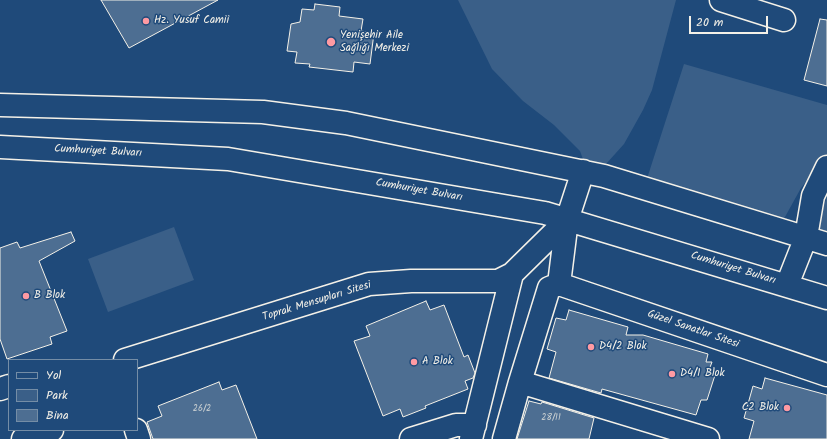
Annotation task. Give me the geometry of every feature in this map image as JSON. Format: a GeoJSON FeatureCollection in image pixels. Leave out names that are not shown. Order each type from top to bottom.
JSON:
{"type":"FeatureCollection","features":[{"type":"Feature","properties":{"kind":"street"},"geometry":{"type":"LineString","coordinates":[[721,0],[784,20]]}},
{"type":"Feature","properties":{"kind":"street"},"geometry":{"type":"LineString","coordinates":[[0,105],[263,112],[346,123],[583,171],[827,244]]}},
{"type":"Feature","properties":{"kind":"street","name":"Cumhuriyet Bulvarı"},"geometry":{"type":"LineString","coordinates":[[0,146],[228,159],[537,212],[827,298]]}},
{"type":"Feature","properties":{"kind":"street"},"geometry":{"type":"LineString","coordinates":[[787,285],[806,237],[813,196],[827,167]]}},
{"type":"Feature","properties":{"kind":"street"},"geometry":{"type":"LineString","coordinates":[[504,439],[549,288],[560,284],[567,220],[583,171]]}},
{"type":"Feature","properties":{"kind":"street","name":"Toprak Mensupları Sitesi"},"geometry":{"type":"LineString","coordinates":[[129,359],[369,284],[411,281],[498,281],[512,274],[567,220]]}},
{"type":"Feature","properties":{"kind":"street"},"geometry":{"type":"LineString","coordinates":[[411,439],[456,425],[473,432],[512,274]]}},
{"type":"Feature","properties":{"kind":"street","name":"Güzel Sanatlar Sitesi"},"geometry":{"type":"LineString","coordinates":[[560,284],[827,375]]}},
{"type":"Feature","properties":{"kind":"street"},"geometry":{"type":"LineString","coordinates":[[520,382],[708,439]]}},
{"type":"Feature","properties":{"kind":"street"},"geometry":{"type":"LineString","coordinates":[[23,439],[49,431]]}},
{"type":"Feature","properties":{"kind":"green space"},"geometry":{"type":"Polygon","coordinates":[[[458,0],[676,0],[652,90],[643,110],[624,144],[606,164],[597,169],[585,165],[580,151],[554,125],[523,101],[492,69],[458,0]]]}},
{"type":"Feature","properties":{"kind":"green space"},"geometry":{"type":"Polygon","coordinates":[[[684,64],[827,105],[827,161],[814,172],[801,188],[775,235],[642,194],[684,64]]]}},
{"type":"Feature","properties":{"kind":"green space"},"geometry":{"type":"Polygon","coordinates":[[[827,196],[827,238],[819,235],[819,222],[827,196]]]}},
{"type":"Feature","properties":{"kind":"green space"},"geometry":{"type":"Polygon","coordinates":[[[174,227],[194,280],[108,312],[88,259],[174,227]]]}},
{"type":"Feature","properties":{"kind":"building","name":"Hz. Yusuf Camii"},"geometry":{"type":"Polygon","coordinates":[[[101,0],[218,0],[129,48],[101,0]]]}},
{"type":"Feature","properties":{"kind":"building","name":"Yenişehir Aile Sağlığı Merkezi"},"geometry":{"type":"Polygon","coordinates":[[[315,4],[340,7],[339,16],[363,19],[361,31],[374,33],[370,64],[354,62],[353,72],[309,67],[310,64],[295,63],[297,52],[287,51],[291,24],[300,22],[302,9],[314,10],[315,4]]]}},
{"type":"Feature","properties":{"kind":"building"},"geometry":{"type":"Polygon","coordinates":[[[820,19],[827,20],[827,86],[804,80],[820,19]]]}},
{"type":"Feature","properties":{"kind":"building","name":"B Blok"},"geometry":{"type":"Polygon","coordinates":[[[71,232],[75,241],[39,261],[67,331],[50,337],[52,344],[7,359],[0,339],[0,248],[17,242],[20,248],[71,232]]]}},
{"type":"Feature","properties":{"kind":"building","name":"A Blok"},"geometry":{"type":"Polygon","coordinates":[[[426,301],[430,310],[444,305],[464,357],[468,355],[475,373],[473,378],[465,381],[468,389],[425,406],[426,408],[403,417],[400,409],[383,416],[354,341],[370,336],[366,326],[426,301]]]}},
{"type":"Feature","properties":{"kind":"building"},"geometry":{"type":"Polygon","coordinates":[[[569,310],[628,327],[626,335],[643,335],[708,354],[706,362],[712,362],[709,370],[716,372],[707,400],[701,400],[696,415],[602,389],[601,393],[549,378],[556,352],[547,349],[556,318],[566,320],[569,310]]]}},
{"type":"Feature","properties":{"kind":"building","name":"C2 Blok"},"geometry":{"type":"Polygon","coordinates":[[[765,378],[827,395],[827,439],[749,439],[754,421],[744,418],[753,386],[762,389],[765,378]]]}},
{"type":"Feature","properties":{"kind":"building"},"geometry":{"type":"Polygon","coordinates":[[[219,382],[222,390],[236,385],[257,439],[153,439],[147,422],[162,416],[158,406],[219,382]]]}},
{"type":"Feature","properties":{"kind":"building"},"geometry":{"type":"Polygon","coordinates":[[[529,401],[541,404],[542,402],[594,418],[589,439],[517,439],[529,401]]]}},
{"type":"Feature","properties":{"kind":"place","name":"Hz. Yusuf Camii"},"geometry":{"type":"Point","coordinates":[146,21]}},
{"type":"Feature","properties":{"kind":"place","name":"Yenişehir Aile Sağlığı Merkezi"},"geometry":{"type":"Point","coordinates":[331,42]}},
{"type":"Feature","properties":{"kind":"place","name":"B Blok"},"geometry":{"type":"Point","coordinates":[26,296]}},
{"type":"Feature","properties":{"kind":"place","name":"D4/2 Blok"},"geometry":{"type":"Point","coordinates":[591,347]}},
{"type":"Feature","properties":{"kind":"place","name":"A Blok"},"geometry":{"type":"Point","coordinates":[414,362]}},
{"type":"Feature","properties":{"kind":"place","name":"D4/1 Blok"},"geometry":{"type":"Point","coordinates":[672,374]}},
{"type":"Feature","properties":{"kind":"place","name":"C2 Blok"},"geometry":{"type":"Point","coordinates":[787,408]}}]}
